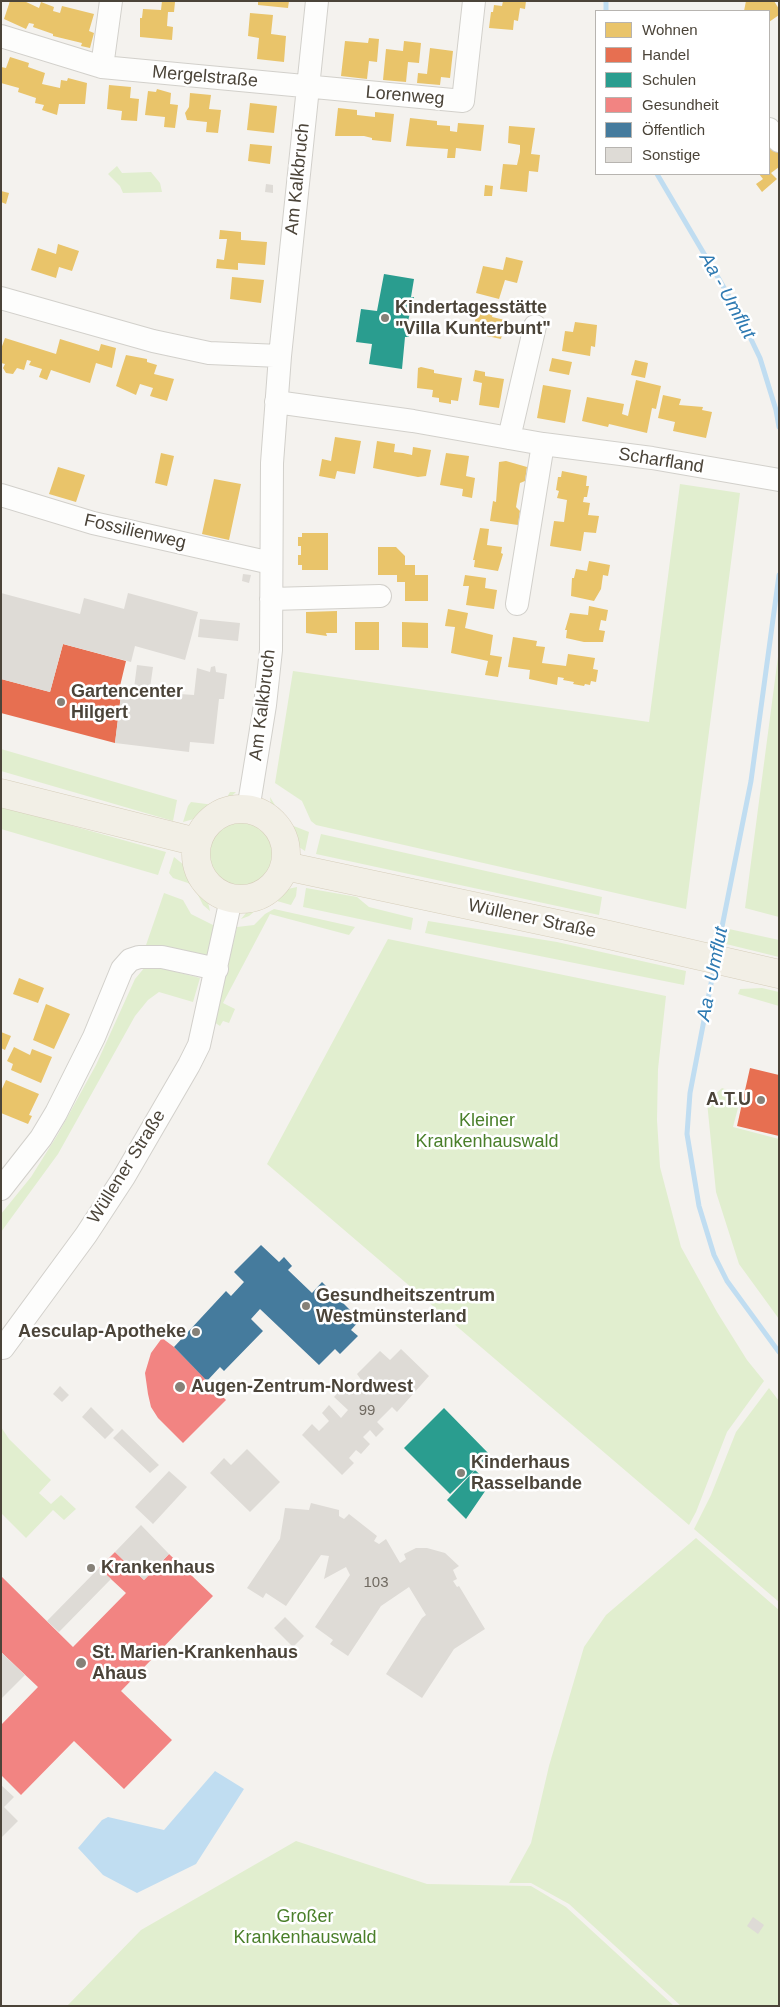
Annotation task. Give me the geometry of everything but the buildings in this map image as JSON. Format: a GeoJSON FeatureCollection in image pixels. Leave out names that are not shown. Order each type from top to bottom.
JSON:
{"type":"FeatureCollection","features":[{"type":"Feature","properties":{"kind":"main road"},"geometry":{"type":"LineString","coordinates":[[1,792],[197,842]]}},
{"type":"Feature","properties":{"kind":"main road"},"geometry":{"type":"LineString","coordinates":[[238,809],[248,810],[265,816],[276,826],[283,838],[286,852],[284,866],[279,879],[270,889],[258,896],[245,900],[231,899],[218,893],[207,884],[199,872],[196,858],[197,842],[202,831],[211,820],[224,812],[238,809]]}},
{"type":"Feature","properties":{"kind":"main road","name":"Wüllener Straße"},"geometry":{"type":"LineString","coordinates":[[284,866],[779,974]]}},
{"type":"Feature","properties":{"kind":"street"},"geometry":{"type":"LineString","coordinates":[[102,67],[111,1]]}},
{"type":"Feature","properties":{"kind":"street","name":"Am Kalkbruch"},"geometry":{"type":"LineString","coordinates":[[248,810],[265,705],[270,650],[272,463],[276,402],[317,1]]}},
{"type":"Feature","properties":{"kind":"street","name":"Lorenweg"},"geometry":{"type":"LineString","coordinates":[[308,87],[463,101],[474,1]]}},
{"type":"Feature","properties":{"kind":"street","name":"Mergelstraße"},"geometry":{"type":"LineString","coordinates":[[1,36],[102,67],[308,87]]}},
{"type":"Feature","properties":{"kind":"street"},"geometry":{"type":"LineString","coordinates":[[770,130],[779,141]]}},
{"type":"Feature","properties":{"kind":"street"},"geometry":{"type":"LineString","coordinates":[[1,298],[153,341],[209,353],[280,356]]}},
{"type":"Feature","properties":{"kind":"street"},"geometry":{"type":"LineString","coordinates":[[509,438],[535,326]]}},
{"type":"Feature","properties":{"kind":"street","name":"Scharfland"},"geometry":{"type":"LineString","coordinates":[[276,402],[413,420],[543,444],[652,458],[776,479]]}},
{"type":"Feature","properties":{"kind":"street"},"geometry":{"type":"LineString","coordinates":[[517,604],[543,444]]}},
{"type":"Feature","properties":{"kind":"street","name":"Fossilienweg"},"geometry":{"type":"LineString","coordinates":[[1,495],[93,523],[271,563]]}},
{"type":"Feature","properties":{"kind":"street"},"geometry":{"type":"LineString","coordinates":[[271,599],[380,596]]}},
{"type":"Feature","properties":{"kind":"street","name":"Wüllener Straße"},"geometry":{"type":"LineString","coordinates":[[3,1348],[91,1227],[124,1177],[189,1065],[198,1045],[217,969],[231,899]]}},
{"type":"Feature","properties":{"kind":"street"},"geometry":{"type":"LineString","coordinates":[[1,1189],[41,1138],[56,1113],[94,1037],[122,969],[130,960],[139,957],[162,957],[217,969]]}},
{"type":"Feature","properties":{"kind":"green space"},"geometry":{"type":"Polygon","coordinates":[[[117,166],[122,173],[151,172],[160,183],[162,192],[123,193],[120,186],[108,174],[117,166]]]}},
{"type":"Feature","properties":{"kind":"green space"},"geometry":{"type":"Polygon","coordinates":[[[680,484],[740,493],[686,909],[316,825],[311,821],[302,801],[275,783],[293,671],[649,722],[680,484]]]}},
{"type":"Feature","properties":{"kind":"green space"},"geometry":{"type":"Polygon","coordinates":[[[779,649],[779,917],[745,908],[779,649]]]}},
{"type":"Feature","properties":{"kind":"green space"},"geometry":{"type":"Polygon","coordinates":[[[1,749],[177,800],[173,821],[1,771],[1,749]]]}},
{"type":"Feature","properties":{"kind":"green space"},"geometry":{"type":"Polygon","coordinates":[[[230,792],[236,792],[218,809],[201,817],[183,822],[191,802],[214,805],[226,799],[230,792]]]}},
{"type":"Feature","properties":{"kind":"green space"},"geometry":{"type":"Polygon","coordinates":[[[270,797],[286,823],[309,832],[305,851],[296,845],[278,818],[271,806],[270,797]]]}},
{"type":"Feature","properties":{"kind":"green space"},"geometry":{"type":"Polygon","coordinates":[[[1,806],[166,852],[158,875],[1,829],[1,806]]]}},
{"type":"Feature","properties":{"kind":"green space"},"geometry":{"type":"Polygon","coordinates":[[[233,822],[247,822],[259,827],[268,836],[273,848],[271,868],[264,879],[247,888],[233,888],[221,883],[212,874],[207,862],[207,848],[212,836],[221,827],[233,822]]]}},
{"type":"Feature","properties":{"kind":"green space"},"geometry":{"type":"Polygon","coordinates":[[[321,834],[602,897],[599,915],[316,854],[321,834]]]}},
{"type":"Feature","properties":{"kind":"green space"},"geometry":{"type":"Polygon","coordinates":[[[174,857],[189,869],[207,898],[210,911],[203,905],[195,889],[188,883],[173,878],[169,873],[174,857]]]}},
{"type":"Feature","properties":{"kind":"green space"},"geometry":{"type":"Polygon","coordinates":[[[297,887],[296,896],[291,905],[277,901],[262,905],[249,916],[241,919],[251,907],[279,891],[297,887]]]}},
{"type":"Feature","properties":{"kind":"green space"},"geometry":{"type":"Polygon","coordinates":[[[306,888],[357,897],[369,907],[413,918],[411,930],[303,907],[306,888]]]}},
{"type":"Feature","properties":{"kind":"green space"},"geometry":{"type":"Polygon","coordinates":[[[164,893],[183,900],[191,914],[215,926],[206,959],[145,948],[164,893]]]}},
{"type":"Feature","properties":{"kind":"green space"},"geometry":{"type":"Polygon","coordinates":[[[274,909],[355,927],[349,935],[270,914],[223,1003],[235,1009],[229,1023],[223,1021],[220,1026],[214,1022],[237,927],[254,925],[265,914],[274,909]]]}},
{"type":"Feature","properties":{"kind":"green space"},"geometry":{"type":"Polygon","coordinates":[[[428,921],[557,942],[686,971],[684,985],[425,933],[428,921]]]}},
{"type":"Feature","properties":{"kind":"green space"},"geometry":{"type":"Polygon","coordinates":[[[729,929],[779,940],[779,957],[726,944],[729,929]]]}},
{"type":"Feature","properties":{"kind":"green space","name":"Kleiner Krankenhauswald"},"geometry":{"type":"Polygon","coordinates":[[[388,939],[666,996],[658,1069],[657,1120],[660,1167],[681,1247],[717,1312],[747,1360],[764,1381],[727,1432],[696,1512],[689,1525],[267,1164],[388,939]]]}},
{"type":"Feature","properties":{"kind":"green space"},"geometry":{"type":"Polygon","coordinates":[[[145,967],[161,968],[200,978],[193,1002],[159,992],[148,1000],[135,1016],[58,1154],[1,1232],[1,1214],[31,1177],[58,1134],[96,1065],[135,979],[145,967]]]}},
{"type":"Feature","properties":{"kind":"green space"},"geometry":{"type":"Polygon","coordinates":[[[762,988],[779,992],[779,1006],[738,994],[740,989],[762,988]]]}},
{"type":"Feature","properties":{"kind":"green space"},"geometry":{"type":"Polygon","coordinates":[[[722,1088],[733,1092],[738,1108],[733,1127],[779,1139],[779,1319],[739,1264],[716,1192],[707,1102],[722,1088]]]}},
{"type":"Feature","properties":{"kind":"green space"},"geometry":{"type":"Polygon","coordinates":[[[769,1388],[779,1401],[779,1602],[694,1529],[711,1495],[736,1432],[769,1388]]]}},
{"type":"Feature","properties":{"kind":"green space"},"geometry":{"type":"Polygon","coordinates":[[[1,1427],[9,1439],[51,1480],[39,1493],[51,1504],[61,1495],[76,1509],[64,1520],[53,1510],[26,1538],[1,1513],[1,1427]]]}},
{"type":"Feature","properties":{"kind":"green space"},"geometry":{"type":"Polygon","coordinates":[[[696,1538],[779,1610],[779,2006],[681,2006],[569,1904],[531,1883],[509,1883],[531,1843],[549,1766],[584,1647],[606,1615],[696,1538]]]}},
{"type":"Feature","properties":{"kind":"green space","name":"Großer Krankenhauswald"},"geometry":{"type":"Polygon","coordinates":[[[296,1841],[427,1884],[531,1886],[566,1907],[674,2006],[67,2006],[141,1930],[296,1841]]]}},
{"type":"Feature","properties":{"kind":"water"},"geometry":{"type":"Polygon","coordinates":[[[215,1771],[244,1789],[196,1864],[137,1893],[103,1875],[78,1848],[102,1820],[108,1817],[164,1830],[215,1771]]]}},
{"type":"Feature","properties":{"kind":"waterway","name":"Aa - Umflut"},"geometry":{"type":"LineString","coordinates":[[606,1],[606,10]]}},
{"type":"Feature","properties":{"kind":"waterway","name":"Aa - Umflut"},"geometry":{"type":"LineString","coordinates":[[658,175],[736,308],[760,358],[776,410],[779,427]]}},
{"type":"Feature","properties":{"kind":"waterway","name":"Aa - Umflut"},"geometry":{"type":"LineString","coordinates":[[717,952],[751,781],[779,575]]}},
{"type":"Feature","properties":{"kind":"waterway","name":"Aa - Umflut"},"geometry":{"type":"LineString","coordinates":[[714,968],[690,1093],[687,1134],[699,1206],[714,1255],[727,1281],[779,1352]]}},
{"type":"Feature","properties":{"kind":"place","name":"Kindertagesstätte \"Villa Kunterbunt\""},"geometry":{"type":"Point","coordinates":[385,318]}},
{"type":"Feature","properties":{"kind":"place","name":"Gartencenter Hilgert"},"geometry":{"type":"Point","coordinates":[61,702]}},
{"type":"Feature","properties":{"kind":"place","name":"A.T.U"},"geometry":{"type":"Point","coordinates":[761,1100]}},
{"type":"Feature","properties":{"kind":"place","name":"Gesundheitszentrum Westmünsterland"},"geometry":{"type":"Point","coordinates":[306,1306]}},
{"type":"Feature","properties":{"kind":"place","name":"Aesculap-Apotheke"},"geometry":{"type":"Point","coordinates":[196,1332]}},
{"type":"Feature","properties":{"kind":"place","name":"Augen-Zentrum-Nordwest"},"geometry":{"type":"Point","coordinates":[180,1387]}},
{"type":"Feature","properties":{"kind":"place","name":"Kinderhaus Rasselbande"},"geometry":{"type":"Point","coordinates":[461,1473]}},
{"type":"Feature","properties":{"kind":"place","name":"Krankenhaus"},"geometry":{"type":"Point","coordinates":[91,1568]}},
{"type":"Feature","properties":{"kind":"place","name":"St. Marien-Krankenhaus Ahaus"},"geometry":{"type":"Point","coordinates":[81,1663]}}]}
